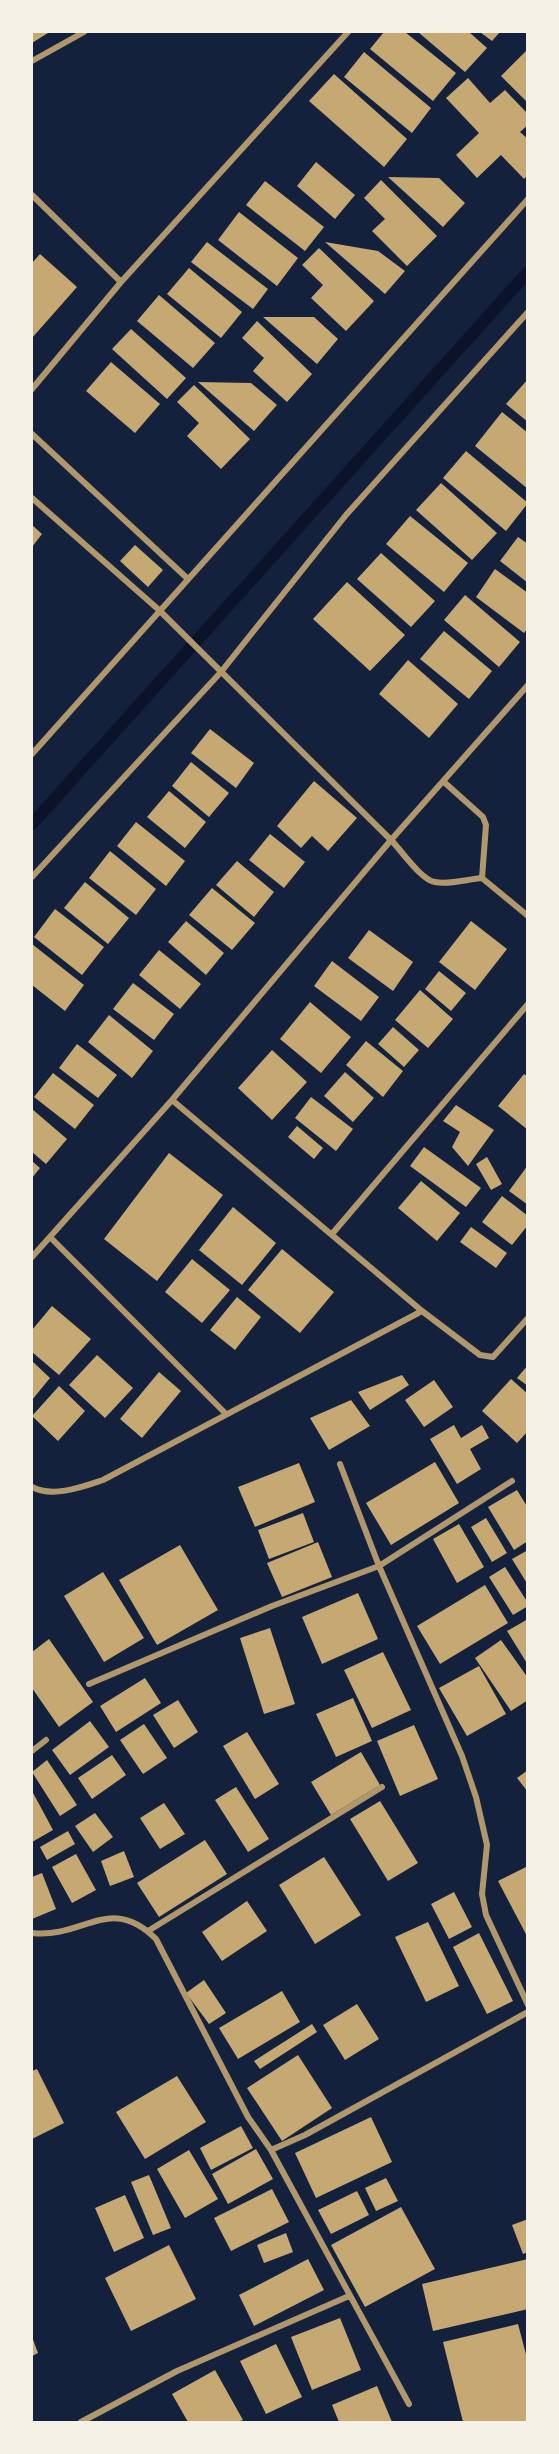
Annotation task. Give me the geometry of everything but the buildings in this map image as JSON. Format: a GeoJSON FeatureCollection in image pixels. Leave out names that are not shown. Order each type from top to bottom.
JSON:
{"type":"FeatureCollection","features":[{"type":"Feature","properties":{"kind":"street"},"geometry":{"type":"LineString","coordinates":[[32,62],[84,32]]}},
{"type":"Feature","properties":{"kind":"street"},"geometry":{"type":"LineString","coordinates":[[32,389],[121,282],[348,32]]}},
{"type":"Feature","properties":{"kind":"street"},"geometry":{"type":"LineString","coordinates":[[32,195],[121,282]]}},
{"type":"Feature","properties":{"kind":"street"},"geometry":{"type":"LineString","coordinates":[[32,754],[528,199]]}},
{"type":"Feature","properties":{"kind":"street"},"geometry":{"type":"LineString","coordinates":[[32,877],[221,672],[346,514],[528,312]]}},
{"type":"Feature","properties":{"kind":"street"},"geometry":{"type":"LineString","coordinates":[[32,434],[188,579]]}},
{"type":"Feature","properties":{"kind":"street"},"geometry":{"type":"LineString","coordinates":[[32,498],[159,610],[391,840],[425,878],[434,882],[482,878],[528,916]]}},
{"type":"Feature","properties":{"kind":"street"},"geometry":{"type":"LineString","coordinates":[[32,1257],[172,1100],[391,840],[528,685]]}},
{"type":"Feature","properties":{"kind":"street"},"geometry":{"type":"LineString","coordinates":[[444,782],[483,818],[486,825],[482,878]]}},
{"type":"Feature","properties":{"kind":"street"},"geometry":{"type":"LineString","coordinates":[[332,1234],[528,1004]]}},
{"type":"Feature","properties":{"kind":"street"},"geometry":{"type":"LineString","coordinates":[[172,1100],[422,1311],[486,1358],[502,1350],[528,1318]]}},
{"type":"Feature","properties":{"kind":"street"},"geometry":{"type":"LineString","coordinates":[[50,1237],[226,1414]]}},
{"type":"Feature","properties":{"kind":"street"},"geometry":{"type":"LineString","coordinates":[[32,1487],[55,1491],[77,1488],[103,1480],[422,1311]]}},
{"type":"Feature","properties":{"kind":"street"},"geometry":{"type":"LineString","coordinates":[[340,1464],[379,1566],[462,1756],[476,1797],[487,1845],[482,1894],[486,1915],[528,2005]]}},
{"type":"Feature","properties":{"kind":"street"},"geometry":{"type":"LineString","coordinates":[[89,1684],[272,1606],[379,1566],[512,1481]]}},
{"type":"Feature","properties":{"kind":"street"},"geometry":{"type":"LineString","coordinates":[[32,1751],[46,1740]]}},
{"type":"Feature","properties":{"kind":"street"},"geometry":{"type":"LineString","coordinates":[[148,1931],[382,1787]]}},
{"type":"Feature","properties":{"kind":"street"},"geometry":{"type":"LineString","coordinates":[[32,1933],[44,1935],[117,1918],[134,1921],[156,1939],[248,2117],[271,2150],[409,2404]]}},
{"type":"Feature","properties":{"kind":"street"},"geometry":{"type":"LineString","coordinates":[[271,2150],[305,2135],[528,2012]]}},
{"type":"Feature","properties":{"kind":"street"},"geometry":{"type":"LineString","coordinates":[[85,2422],[177,2371],[349,2296]]}},
{"type":"Feature","properties":{"kind":"waterway"},"geometry":{"type":"LineString","coordinates":[[32,824],[528,272]]}}]}
